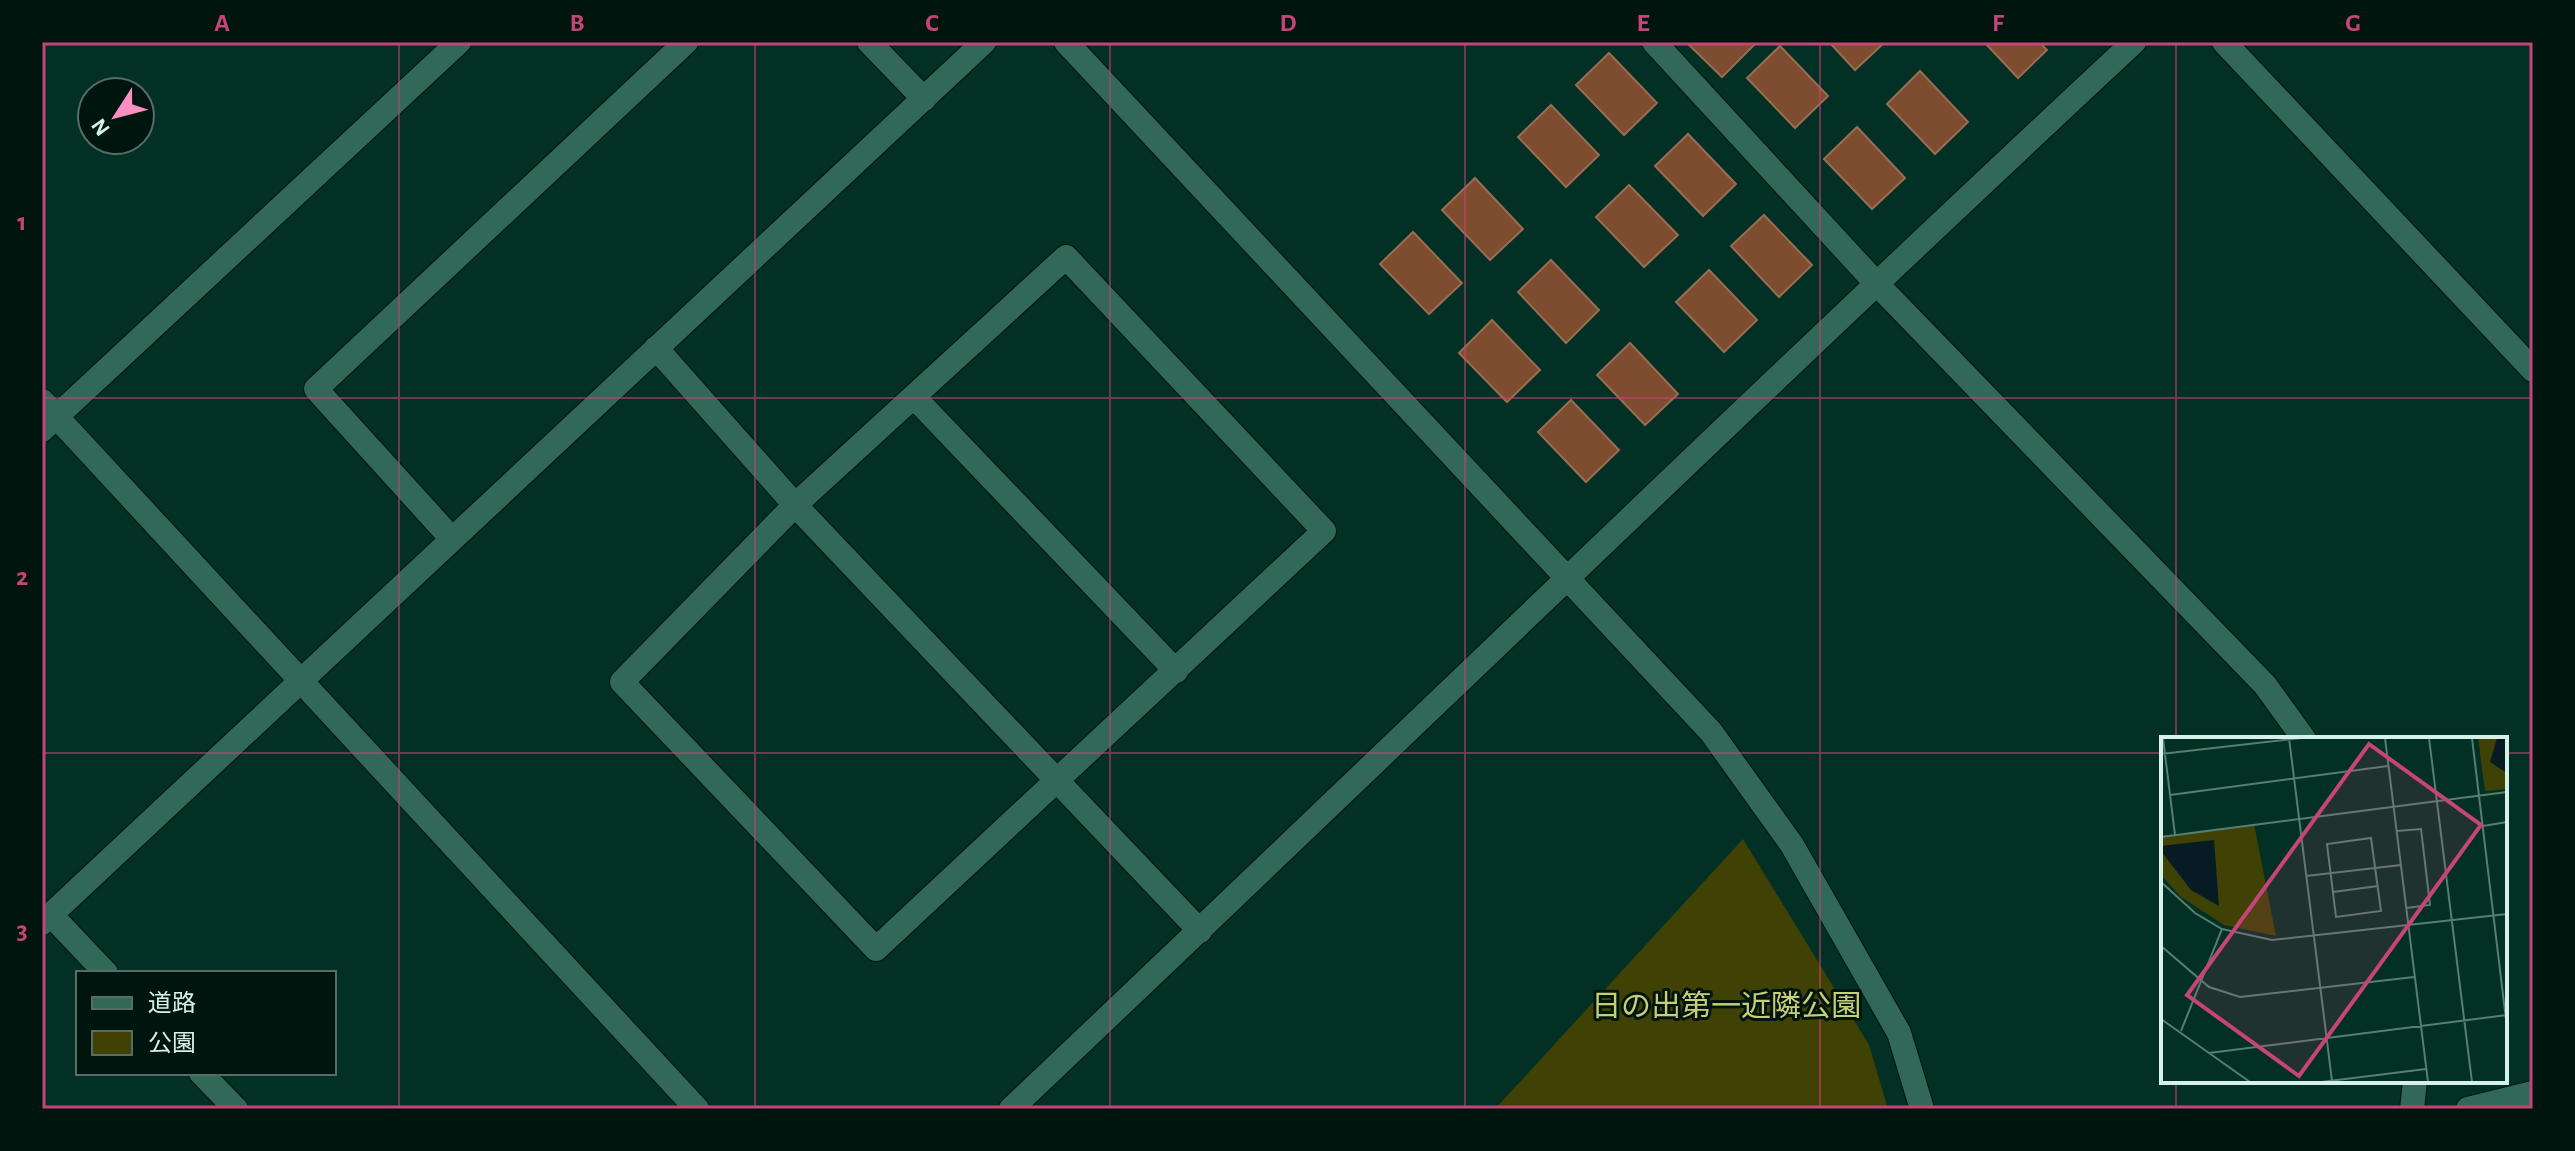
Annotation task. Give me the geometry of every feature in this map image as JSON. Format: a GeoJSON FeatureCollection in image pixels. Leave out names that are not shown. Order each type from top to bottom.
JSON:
{"type":"FeatureCollection","features":[{"type":"Feature","properties":{"kind":"street"},"geometry":{"type":"LineString","coordinates":[[459,42],[47,416],[301,682],[697,1109]]}},
{"type":"Feature","properties":{"kind":"street"},"geometry":{"type":"LineString","coordinates":[[452,539],[316,389],[686,42]]}},
{"type":"Feature","properties":{"kind":"street"},"geometry":{"type":"LineString","coordinates":[[869,42],[924,99]]}},
{"type":"Feature","properties":{"kind":"street"},"geometry":{"type":"LineString","coordinates":[[104,971],[46,919],[984,42]]}},
{"type":"Feature","properties":{"kind":"street"},"geometry":{"type":"LineString","coordinates":[[1066,42],[1711,732],[1792,845],[1899,1033],[1922,1109]]}},
{"type":"Feature","properties":{"kind":"street"},"geometry":{"type":"LineString","coordinates":[[1654,42],[1876,283],[2265,685],[2303,737]]}},
{"type":"Feature","properties":{"kind":"street"},"geometry":{"type":"LineString","coordinates":[[1011,1109],[1569,581],[1876,283],[2134,42]]}},
{"type":"Feature","properties":{"kind":"street"},"geometry":{"type":"LineString","coordinates":[[2224,42],[2533,370]]}},
{"type":"Feature","properties":{"kind":"street"},"geometry":{"type":"LineString","coordinates":[[1066,257],[1324,531],[1057,784],[876,949],[622,682],[795,505],[914,397],[1066,257]]}},
{"type":"Feature","properties":{"kind":"street"},"geometry":{"type":"LineString","coordinates":[[656,348],[795,505],[1200,931]]}},
{"type":"Feature","properties":{"kind":"street"},"geometry":{"type":"LineString","coordinates":[[914,397],[1176,671]]}},
{"type":"Feature","properties":{"kind":"street"},"geometry":{"type":"LineString","coordinates":[[203,1075],[236,1109]]}},
{"type":"Feature","properties":{"kind":"street"},"geometry":{"type":"LineString","coordinates":[[2412,1109],[2415,1083]]}},
{"type":"Feature","properties":{"kind":"street"},"geometry":{"type":"LineString","coordinates":[[2468,1109],[2533,1093]]}},
{"type":"Feature","properties":{"kind":"green space","name":"日の出第一近隣公園"},"geometry":{"type":"Polygon","coordinates":[[[1743,839],[1869,1045],[1888,1109],[1495,1109],[1743,839]]]}},
{"type":"Feature","properties":{"kind":"building"},"geometry":{"type":"Polygon","coordinates":[[[1686,42],[1753,42],[1755,44],[1722,77],[1686,42]]]}},
{"type":"Feature","properties":{"kind":"building"},"geometry":{"type":"Polygon","coordinates":[[[1829,42],[1885,42],[1855,70],[1829,42]]]}},
{"type":"Feature","properties":{"kind":"building"},"geometry":{"type":"Polygon","coordinates":[[[1984,42],[2039,42],[2047,50],[2018,78],[1984,42]]]}},
{"type":"Feature","properties":{"kind":"building"},"geometry":{"type":"Polygon","coordinates":[[[1780,46],[1828,96],[1795,128],[1747,78],[1780,46]]]}},
{"type":"Feature","properties":{"kind":"building"},"geometry":{"type":"Polygon","coordinates":[[[1609,53],[1657,103],[1624,135],[1576,85],[1609,53]]]}},
{"type":"Feature","properties":{"kind":"building"},"geometry":{"type":"Polygon","coordinates":[[[1920,71],[1968,122],[1935,154],[1887,104],[1920,71]]]}},
{"type":"Feature","properties":{"kind":"building"},"geometry":{"type":"Polygon","coordinates":[[[1551,105],[1599,155],[1566,187],[1518,137],[1551,105]]]}},
{"type":"Feature","properties":{"kind":"building"},"geometry":{"type":"Polygon","coordinates":[[[1857,127],[1905,178],[1872,209],[1824,159],[1857,127]]]}},
{"type":"Feature","properties":{"kind":"building"},"geometry":{"type":"Polygon","coordinates":[[[1688,134],[1736,184],[1703,216],[1655,166],[1688,134]]]}},
{"type":"Feature","properties":{"kind":"building"},"geometry":{"type":"Polygon","coordinates":[[[1475,178],[1523,229],[1490,260],[1442,210],[1475,178]]]}},
{"type":"Feature","properties":{"kind":"building"},"geometry":{"type":"Polygon","coordinates":[[[1629,185],[1678,235],[1644,267],[1596,217],[1629,185]]]}},
{"type":"Feature","properties":{"kind":"building"},"geometry":{"type":"Polygon","coordinates":[[[1764,215],[1812,265],[1779,297],[1731,246],[1764,215]]]}},
{"type":"Feature","properties":{"kind":"building"},"geometry":{"type":"Polygon","coordinates":[[[1413,232],[1462,283],[1429,314],[1380,264],[1413,232]]]}},
{"type":"Feature","properties":{"kind":"building"},"geometry":{"type":"Polygon","coordinates":[[[1551,260],[1599,310],[1566,343],[1518,292],[1551,260]]]}},
{"type":"Feature","properties":{"kind":"building"},"geometry":{"type":"Polygon","coordinates":[[[1709,270],[1757,320],[1724,352],[1676,302],[1709,270]]]}},
{"type":"Feature","properties":{"kind":"building"},"geometry":{"type":"Polygon","coordinates":[[[1492,320],[1540,370],[1507,402],[1459,353],[1492,320]]]}},
{"type":"Feature","properties":{"kind":"building"},"geometry":{"type":"Polygon","coordinates":[[[1630,343],[1678,394],[1645,425],[1597,375],[1630,343]]]}},
{"type":"Feature","properties":{"kind":"building"},"geometry":{"type":"Polygon","coordinates":[[[1571,400],[1619,450],[1586,482],[1538,432],[1571,400]]]}}]}
